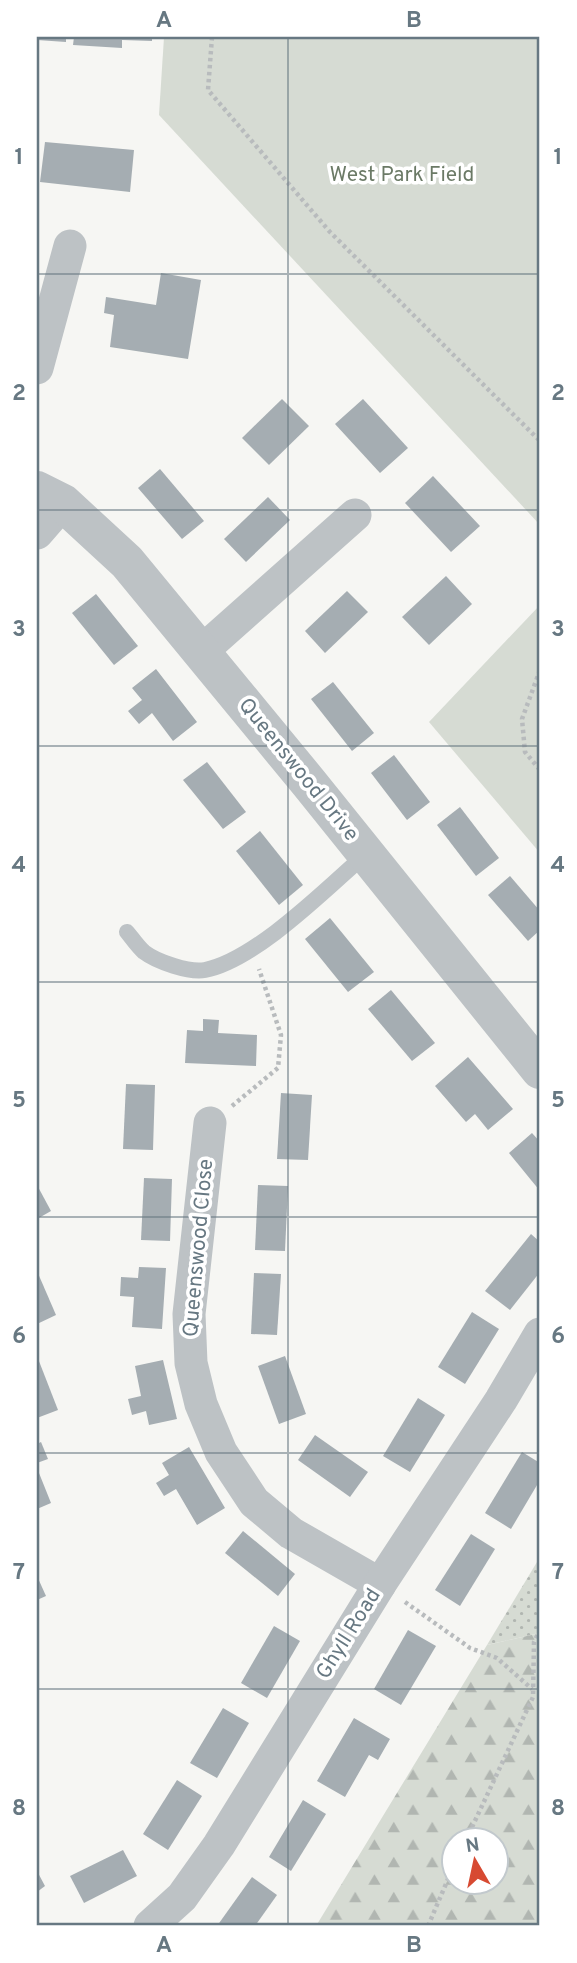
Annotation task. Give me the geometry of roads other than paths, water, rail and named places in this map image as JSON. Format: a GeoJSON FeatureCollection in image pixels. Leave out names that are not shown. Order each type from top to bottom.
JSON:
{"type":"FeatureCollection","features":[{"type":"Feature","properties":{"kind":"street"},"geometry":{"type":"LineString","coordinates":[[37,368],[70,246]]}},
{"type":"Feature","properties":{"kind":"street"},"geometry":{"type":"LineString","coordinates":[[37,533],[50,496]]}},
{"type":"Feature","properties":{"kind":"street","name":"Queenswood Drive"},"geometry":{"type":"LineString","coordinates":[[50,496],[127,562],[540,1070]]}},
{"type":"Feature","properties":{"kind":"street"},"geometry":{"type":"LineString","coordinates":[[202,651],[355,515]]}},
{"type":"Feature","properties":{"kind":"street","name":"Queenswood Close"},"geometry":{"type":"LineString","coordinates":[[210,1123],[189,1314],[191,1363],[201,1404],[221,1452],[254,1502],[291,1533],[380,1584]]}},
{"type":"Feature","properties":{"kind":"street","name":"Ghyll Road"},"geometry":{"type":"LineString","coordinates":[[150,1926],[182,1897],[219,1845],[380,1584],[501,1400],[540,1334]]}},
{"type":"Feature","properties":{"kind":"lane"},"geometry":{"type":"LineString","coordinates":[[127,932],[144,952],[172,966],[204,970],[244,954],[300,912],[366,854]]}},
{"type":"Feature","properties":{"kind":"park label","name":"West Park Field"},"geometry":{"type":"Point","coordinates":[402,175]}}]}
